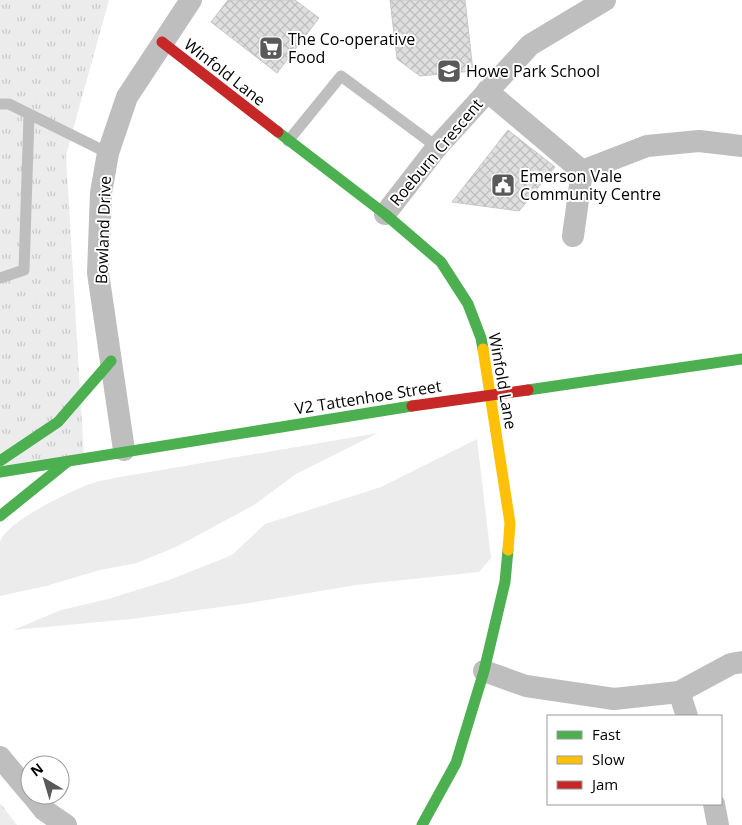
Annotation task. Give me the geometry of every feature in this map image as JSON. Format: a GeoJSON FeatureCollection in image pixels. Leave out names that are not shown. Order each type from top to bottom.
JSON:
{"type":"FeatureCollection","features":[{"type":"Feature","properties":{"kind":"street","name":"Bowland Drive"},"geometry":{"type":"LineString","coordinates":[[124,450],[98,273],[101,193],[108,154],[128,97],[190,0]]}},
{"type":"Feature","properties":{"kind":"street","name":"Roeburn Crescent"},"geometry":{"type":"LineString","coordinates":[[385,214],[437,147],[530,45],[606,0]]}},
{"type":"Feature","properties":{"kind":"street","name":"Winfold Lane"},"geometry":{"type":"LineString","coordinates":[[162,42],[385,214],[441,262],[468,304],[481,338],[510,523],[505,582],[484,671],[456,763],[422,825]]}},
{"type":"Feature","properties":{"kind":"street"},"geometry":{"type":"LineString","coordinates":[[487,91],[582,170]]}},
{"type":"Feature","properties":{"kind":"street"},"geometry":{"type":"LineString","coordinates":[[582,170],[647,146],[698,142],[742,146]]}},
{"type":"Feature","properties":{"kind":"street"},"geometry":{"type":"LineString","coordinates":[[572,236],[582,170]]}},
{"type":"Feature","properties":{"kind":"street","name":"V2 Tattenhoe Street"},"geometry":{"type":"LineString","coordinates":[[0,472],[124,450],[412,406],[742,359]]}},
{"type":"Feature","properties":{"kind":"street"},"geometry":{"type":"LineString","coordinates":[[0,462],[58,422],[111,361]]}},
{"type":"Feature","properties":{"kind":"street"},"geometry":{"type":"LineString","coordinates":[[0,516],[68,461]]}},
{"type":"Feature","properties":{"kind":"street"},"geometry":{"type":"LineString","coordinates":[[484,671],[526,686],[614,699],[679,692],[731,664],[742,662]]}},
{"type":"Feature","properties":{"kind":"street"},"geometry":{"type":"LineString","coordinates":[[679,692],[687,715]]}},
{"type":"Feature","properties":{"kind":"street"},"geometry":{"type":"LineString","coordinates":[[0,757],[20,781]]}},
{"type":"Feature","properties":{"kind":"street"},"geometry":{"type":"LineString","coordinates":[[40,805],[66,825]]}},
{"type":"Feature","properties":{"kind":"street"},"geometry":{"type":"LineString","coordinates":[[714,805],[718,825]]}},
{"type":"Feature","properties":{"kind":"lane"},"geometry":{"type":"LineString","coordinates":[[288,141],[341,76],[437,147]]}},
{"type":"Feature","properties":{"kind":"lane"},"geometry":{"type":"LineString","coordinates":[[0,104],[9,104],[29,116],[108,154]]}},
{"type":"Feature","properties":{"kind":"lane"},"geometry":{"type":"LineString","coordinates":[[0,278],[24,270],[29,116]]}},
{"type":"Feature","properties":{"kind":"green space"},"geometry":{"type":"Polygon","coordinates":[[[0,0],[109,0],[66,155],[84,457],[0,467],[0,0]]]}},
{"type":"Feature","properties":{"kind":"green space"},"geometry":{"type":"Polygon","coordinates":[[[378,433],[296,474],[254,505],[178,546],[137,563],[100,570],[46,586],[0,596],[0,542],[5,534],[14,525],[41,507],[84,486],[120,477],[378,433]]]}},
{"type":"Feature","properties":{"kind":"green space"},"geometry":{"type":"Polygon","coordinates":[[[477,439],[491,558],[479,572],[356,585],[250,603],[132,619],[13,630],[61,610],[108,599],[169,580],[232,555],[265,524],[381,487],[477,439]]]}},
{"type":"Feature","properties":{"kind":"green space"},"geometry":{"type":"Polygon","coordinates":[[[0,803],[17,825],[0,825],[0,803]]]}},
{"type":"Feature","properties":{"kind":"building","name":"The Co-operative Food"},"geometry":{"type":"Polygon","coordinates":[[[228,0],[295,0],[319,18],[277,73],[211,22],[228,0]]]}},
{"type":"Feature","properties":{"kind":"building"},"geometry":{"type":"Polygon","coordinates":[[[390,0],[465,0],[473,71],[420,76],[397,59],[390,0]]]}},
{"type":"Feature","properties":{"kind":"building","name":"Emerson Vale Community Centre"},"geometry":{"type":"Polygon","coordinates":[[[508,130],[555,167],[519,211],[452,202],[508,130]]]}},
{"type":"Feature","properties":{"kind":"traffic: fast"},"geometry":{"type":"LineString","coordinates":[[278,132],[385,214],[441,262],[468,304],[481,338],[483,349]]}},
{"type":"Feature","properties":{"kind":"traffic: fast"},"geometry":{"type":"LineString","coordinates":[[596,380],[742,359]]}},
{"type":"Feature","properties":{"kind":"traffic: fast"},"geometry":{"type":"LineString","coordinates":[[0,461],[58,422],[111,361]]}},
{"type":"Feature","properties":{"kind":"traffic: fast"},"geometry":{"type":"LineString","coordinates":[[528,390],[596,380]]}},
{"type":"Feature","properties":{"kind":"traffic: fast"},"geometry":{"type":"LineString","coordinates":[[0,472],[412,406]]}},
{"type":"Feature","properties":{"kind":"traffic: fast"},"geometry":{"type":"LineString","coordinates":[[0,516],[67,462]]}},
{"type":"Feature","properties":{"kind":"traffic: fast"},"geometry":{"type":"LineString","coordinates":[[422,825],[456,763],[484,671],[505,582],[508,550]]}},
{"type":"Feature","properties":{"kind":"traffic: slow"},"geometry":{"type":"LineString","coordinates":[[483,349],[510,523],[508,550]]}},
{"type":"Feature","properties":{"kind":"traffic: jam"},"geometry":{"type":"LineString","coordinates":[[162,42],[278,132]]}},
{"type":"Feature","properties":{"kind":"traffic: jam"},"geometry":{"type":"LineString","coordinates":[[412,406],[528,390]]}},
{"type":"Feature","properties":{"kind":"place","name":"The Co-operative Food"},"geometry":{"type":"Point","coordinates":[271,48]}},
{"type":"Feature","properties":{"kind":"place","name":"Howe Park School"},"geometry":{"type":"Point","coordinates":[449,71]}},
{"type":"Feature","properties":{"kind":"place","name":"Emerson Vale Community Centre"},"geometry":{"type":"Point","coordinates":[503,185]}}]}
